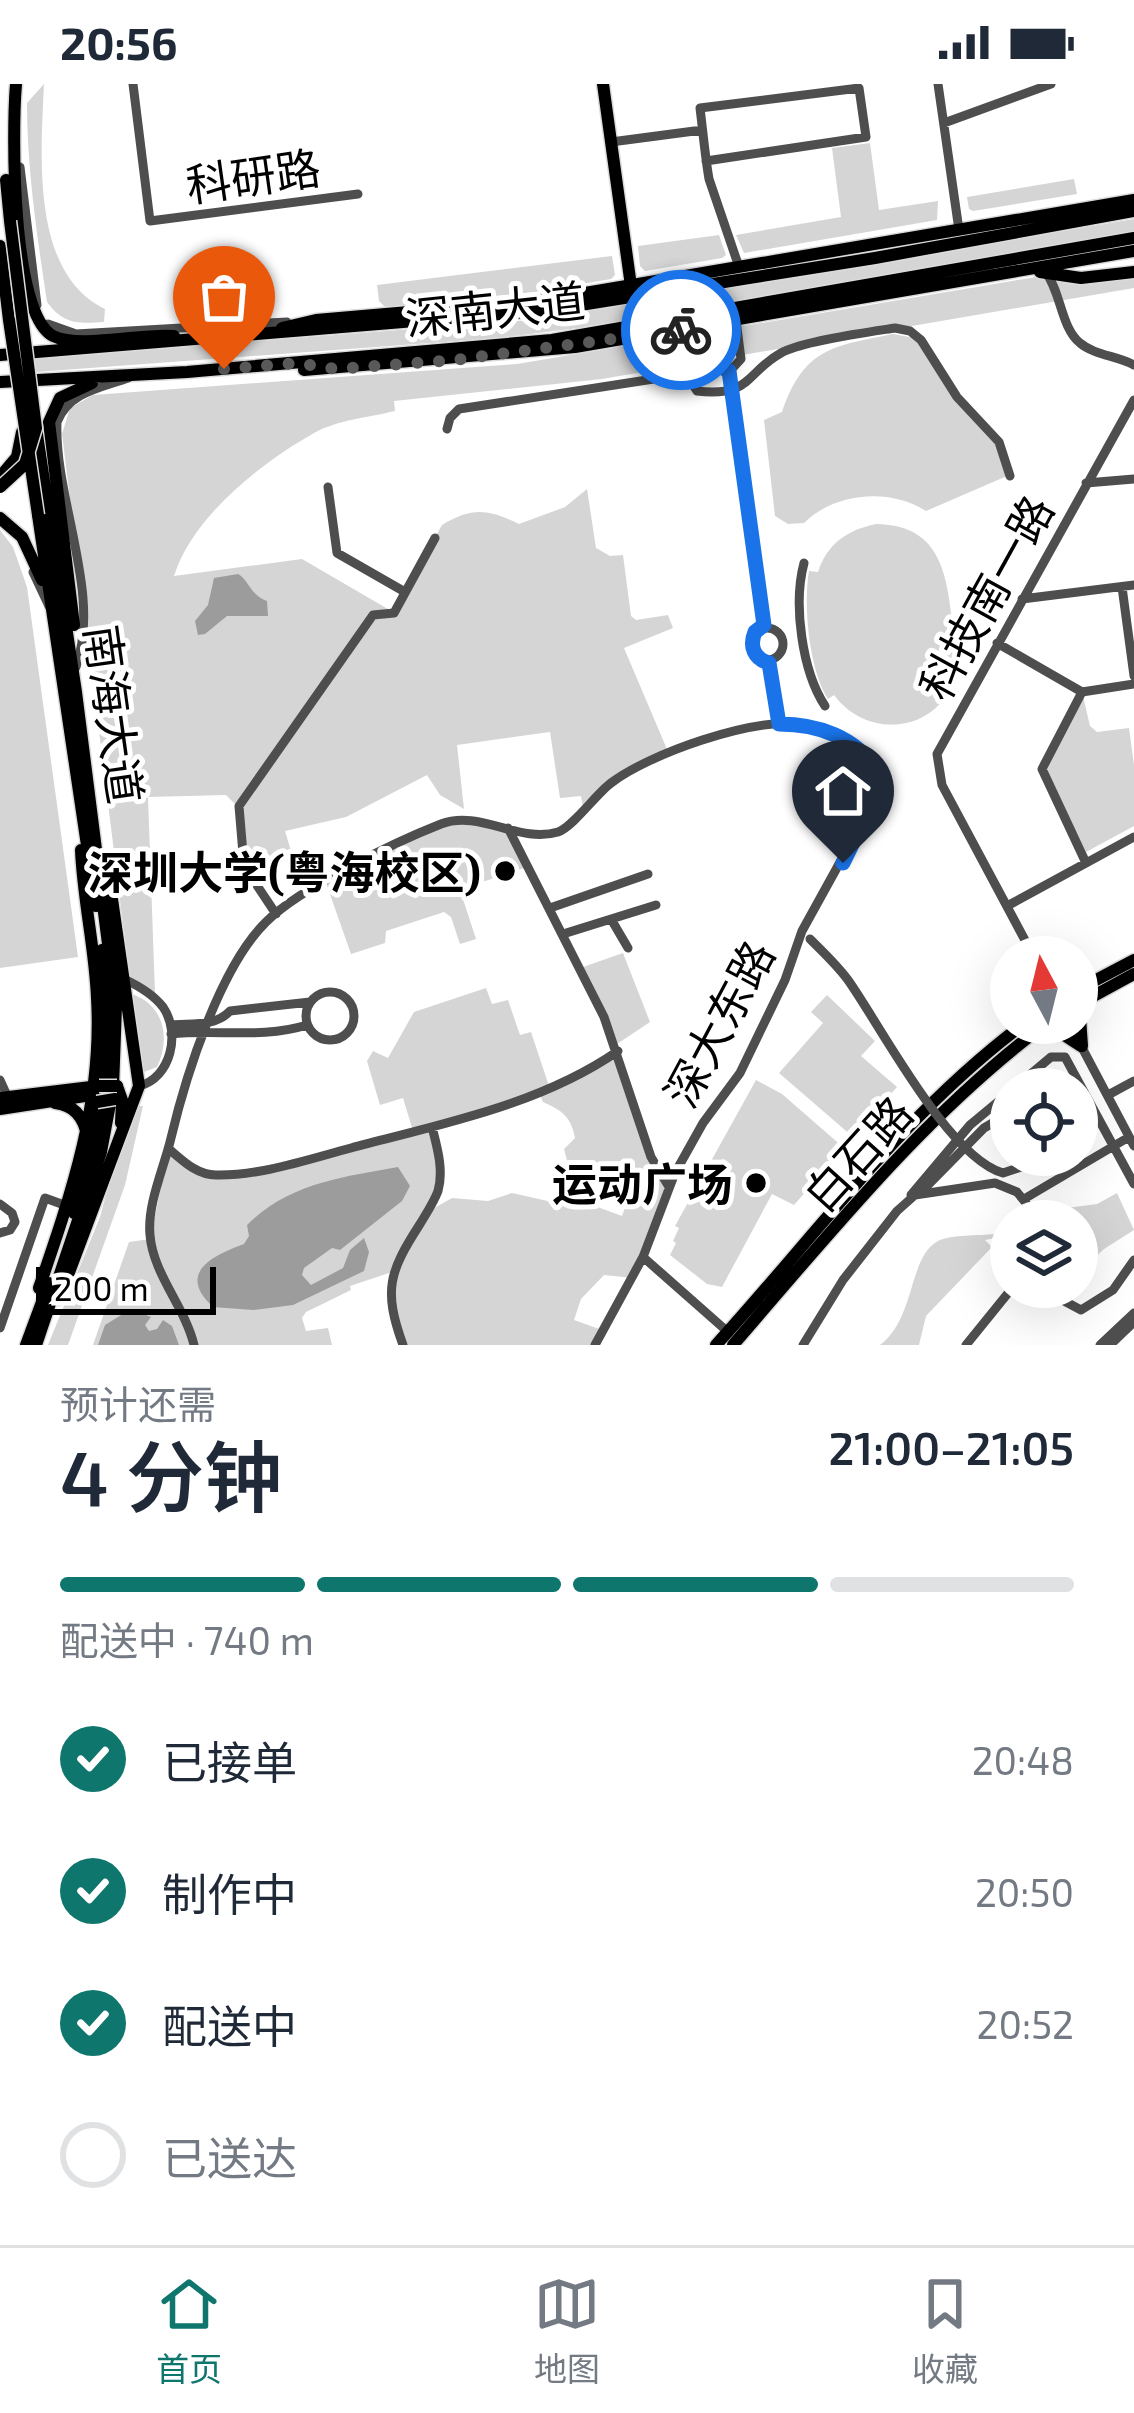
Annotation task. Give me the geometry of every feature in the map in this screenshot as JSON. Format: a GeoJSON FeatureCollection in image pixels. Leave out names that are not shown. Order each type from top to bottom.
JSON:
{"type":"FeatureCollection","features":[{"type":"Feature","properties":{"kind":"main road","name":"南海大道"},"geometry":{"type":"LineString","coordinates":[[16,84],[6,175],[16,275],[116,990],[113,1088],[96,1172],[37,1345]]}},
{"type":"Feature","properties":{"kind":"main road"},"geometry":{"type":"LineString","coordinates":[[16,84],[14,176],[32,310],[42,327],[57,338],[150,334],[217,339]]}},
{"type":"Feature","properties":{"kind":"main road"},"geometry":{"type":"LineString","coordinates":[[602,84],[636,291]]}},
{"type":"Feature","properties":{"kind":"main road"},"geometry":{"type":"LineString","coordinates":[[234,338],[316,320],[636,291],[739,267],[1134,200]]}},
{"type":"Feature","properties":{"kind":"main road","name":"深南大道"},"geometry":{"type":"LineString","coordinates":[[0,356],[446,320],[803,269],[1134,211]]}},
{"type":"Feature","properties":{"kind":"main road"},"geometry":{"type":"LineString","coordinates":[[1019,219],[1105,216]]}},
{"type":"Feature","properties":{"kind":"main road"},"geometry":{"type":"LineString","coordinates":[[803,269],[932,234]]}},
{"type":"Feature","properties":{"kind":"main road"},"geometry":{"type":"LineString","coordinates":[[1095,258],[1134,239]]}},
{"type":"Feature","properties":{"kind":"main road","name":"深南大道"},"geometry":{"type":"LineString","coordinates":[[0,382],[187,372],[552,340],[1134,239]]}},
{"type":"Feature","properties":{"kind":"main road","name":"南海大道"},"geometry":{"type":"LineString","coordinates":[[0,243],[22,419],[49,515],[56,627],[106,982],[104,1090],[88,1170],[24,1345]]}},
{"type":"Feature","properties":{"kind":"main road"},"geometry":{"type":"LineString","coordinates":[[0,243],[16,275]]}},
{"type":"Feature","properties":{"kind":"main road"},"geometry":{"type":"LineString","coordinates":[[187,372],[336,369],[519,353],[1134,251]]}},
{"type":"Feature","properties":{"kind":"main road"},"geometry":{"type":"LineString","coordinates":[[1027,270],[1096,278],[1134,272]]}},
{"type":"Feature","properties":{"kind":"main road"},"geometry":{"type":"LineString","coordinates":[[0,286],[9,320]]}},
{"type":"Feature","properties":{"kind":"main road"},"geometry":{"type":"LineString","coordinates":[[808,296],[920,288]]}},
{"type":"Feature","properties":{"kind":"main road"},"geometry":{"type":"LineString","coordinates":[[446,320],[492,306]]}},
{"type":"Feature","properties":{"kind":"main road"},"geometry":{"type":"LineString","coordinates":[[519,353],[635,327]]}},
{"type":"Feature","properties":{"kind":"main road"},"geometry":{"type":"LineString","coordinates":[[373,366],[418,353]]}},
{"type":"Feature","properties":{"kind":"main road"},"geometry":{"type":"LineString","coordinates":[[297,363],[336,369]]}},
{"type":"Feature","properties":{"kind":"main road"},"geometry":{"type":"LineString","coordinates":[[76,692],[76,667],[49,515],[49,422],[65,394],[81,386],[138,375]]}},
{"type":"Feature","properties":{"kind":"main road"},"geometry":{"type":"LineString","coordinates":[[0,477],[17,457],[22,419]]}},
{"type":"Feature","properties":{"kind":"main road"},"geometry":{"type":"LineString","coordinates":[[0,487],[26,464],[36,428]]}},
{"type":"Feature","properties":{"kind":"main road"},"geometry":{"type":"LineString","coordinates":[[0,521],[30,550],[56,627]]}},
{"type":"Feature","properties":{"kind":"main road"},"geometry":{"type":"LineString","coordinates":[[24,1345],[87,1140],[97,1091],[98,1027],[77,783]]}},
{"type":"Feature","properties":{"kind":"main road"},"geometry":{"type":"LineString","coordinates":[[37,1345],[67,1284],[139,1087],[107,868],[90,798]]}},
{"type":"Feature","properties":{"kind":"main road"},"geometry":{"type":"LineString","coordinates":[[1098,981],[1134,960]]}},
{"type":"Feature","properties":{"kind":"main road"},"geometry":{"type":"LineString","coordinates":[[1098,985],[1134,974]]}},
{"type":"Feature","properties":{"kind":"main road"},"geometry":{"type":"LineString","coordinates":[[50,1097],[84,1074],[98,1027]]}},
{"type":"Feature","properties":{"kind":"main road","name":"白石路"},"geometry":{"type":"LineString","coordinates":[[716,1345],[737,1340],[906,1129],[960,1074],[1008,1044]]}},
{"type":"Feature","properties":{"kind":"main road"},"geometry":{"type":"LineString","coordinates":[[116,1148],[118,1093],[138,1063]]}},
{"type":"Feature","properties":{"kind":"main road"},"geometry":{"type":"LineString","coordinates":[[5,1103],[139,1087]]}},
{"type":"Feature","properties":{"kind":"main road"},"geometry":{"type":"LineString","coordinates":[[97,1091],[118,1093]]}},
{"type":"Feature","properties":{"kind":"main road"},"geometry":{"type":"LineString","coordinates":[[50,1097],[74,1109],[87,1140]]}},
{"type":"Feature","properties":{"kind":"street"},"geometry":{"type":"LineString","coordinates":[[16,84],[31,267],[40,313],[53,328],[76,334],[316,320]]}},
{"type":"Feature","properties":{"kind":"street","name":"科研路"},"geometry":{"type":"LineString","coordinates":[[133,84],[150,221],[358,194]]}},
{"type":"Feature","properties":{"kind":"street"},"geometry":{"type":"LineString","coordinates":[[938,84],[959,230]]}},
{"type":"Feature","properties":{"kind":"street"},"geometry":{"type":"LineString","coordinates":[[944,123],[1052,84]]}},
{"type":"Feature","properties":{"kind":"street"},"geometry":{"type":"LineString","coordinates":[[706,161],[866,137],[859,88],[700,108],[706,161],[739,267]]}},
{"type":"Feature","properties":{"kind":"street"},"geometry":{"type":"LineString","coordinates":[[611,142],[702,130]]}},
{"type":"Feature","properties":{"kind":"street"},"geometry":{"type":"LineString","coordinates":[[1046,273],[1074,338],[1134,365]]}},
{"type":"Feature","properties":{"kind":"street"},"geometry":{"type":"LineString","coordinates":[[729,371],[741,359],[736,320]]}},
{"type":"Feature","properties":{"kind":"street"},"geometry":{"type":"LineString","coordinates":[[708,325],[713,363],[729,371]]}},
{"type":"Feature","properties":{"kind":"street"},"geometry":{"type":"LineString","coordinates":[[447,429],[449,418],[459,409],[673,376],[690,380],[697,391],[731,389],[749,383],[786,351],[903,329],[917,335],[957,397],[999,442],[1010,476]]}},
{"type":"Feature","properties":{"kind":"street"},"geometry":{"type":"LineString","coordinates":[[729,371],[764,625]]}},
{"type":"Feature","properties":{"kind":"street"},"geometry":{"type":"LineString","coordinates":[[76,667],[84,635],[57,422],[63,408],[77,396],[138,375]]}},
{"type":"Feature","properties":{"kind":"street","name":"科技南一路"},"geometry":{"type":"LineString","coordinates":[[1023,936],[942,785],[936,760],[1134,400]]}},
{"type":"Feature","properties":{"kind":"street"},"geometry":{"type":"LineString","coordinates":[[1087,483],[1134,479]]}},
{"type":"Feature","properties":{"kind":"street"},"geometry":{"type":"LineString","coordinates":[[328,487],[337,554],[405,592]]}},
{"type":"Feature","properties":{"kind":"street"},"geometry":{"type":"LineString","coordinates":[[0,521],[19,543],[51,609]]}},
{"type":"Feature","properties":{"kind":"street"},"geometry":{"type":"LineString","coordinates":[[276,914],[244,866],[239,806],[369,620],[376,613],[394,613],[435,538]]}},
{"type":"Feature","properties":{"kind":"street"},"geometry":{"type":"LineString","coordinates":[[804,563],[800,598],[804,638],[813,684],[825,706]]}},
{"type":"Feature","properties":{"kind":"street"},"geometry":{"type":"LineString","coordinates":[[997,644],[1082,692],[1134,680],[1128,586],[1022,599]]}},
{"type":"Feature","properties":{"kind":"street"},"geometry":{"type":"LineString","coordinates":[[764,625],[775,629],[782,643],[777,658],[769,663]]}},
{"type":"Feature","properties":{"kind":"street"},"geometry":{"type":"LineString","coordinates":[[194,1345],[150,1239],[150,1219],[181,1095],[205,1027],[255,936],[276,914],[356,864],[438,825],[470,819],[559,832],[593,797],[636,768],[682,748],[779,724],[769,663],[754,651],[753,636],[764,625]]}},
{"type":"Feature","properties":{"kind":"street"},"geometry":{"type":"LineString","coordinates":[[782,643],[804,638]]}},
{"type":"Feature","properties":{"kind":"street"},"geometry":{"type":"LineString","coordinates":[[738,656],[754,651]]}},
{"type":"Feature","properties":{"kind":"street"},"geometry":{"type":"LineString","coordinates":[[1082,692],[1042,771],[1086,863]]}},
{"type":"Feature","properties":{"kind":"street","name":"深大东路"},"geometry":{"type":"LineString","coordinates":[[595,1345],[643,1257],[669,1187],[703,1124],[748,1058],[876,796],[878,772],[860,749],[801,724],[779,724]]}},
{"type":"Feature","properties":{"kind":"street"},"geometry":{"type":"LineString","coordinates":[[508,828],[617,1051],[651,1157],[669,1187]]}},
{"type":"Feature","properties":{"kind":"street"},"geometry":{"type":"LineString","coordinates":[[1007,906],[1134,837]]}},
{"type":"Feature","properties":{"kind":"street"},"geometry":{"type":"LineString","coordinates":[[550,908],[648,874]]}},
{"type":"Feature","properties":{"kind":"street"},"geometry":{"type":"LineString","coordinates":[[563,934],[656,905]]}},
{"type":"Feature","properties":{"kind":"street"},"geometry":{"type":"LineString","coordinates":[[611,919],[628,948]]}},
{"type":"Feature","properties":{"kind":"street"},"geometry":{"type":"LineString","coordinates":[[806,935],[848,980],[939,1118],[971,1153],[990,1165]]}},
{"type":"Feature","properties":{"kind":"street"},"geometry":{"type":"LineString","coordinates":[[124,979],[154,997],[171,1029],[161,1073],[139,1087]]}},
{"type":"Feature","properties":{"kind":"street"},"geometry":{"type":"LineString","coordinates":[[171,1029],[205,1027],[230,1011],[310,1002],[323,993],[340,994],[350,1003],[354,1018],[347,1033],[332,1040],[317,1036],[307,1024],[310,1002]]}},
{"type":"Feature","properties":{"kind":"street"},"geometry":{"type":"LineString","coordinates":[[205,1027],[221,1036],[307,1024]]}},
{"type":"Feature","properties":{"kind":"street"},"geometry":{"type":"LineString","coordinates":[[921,1192],[994,1183],[1024,1199],[1113,1146],[1131,1142],[1082,1046]]}},
{"type":"Feature","properties":{"kind":"street"},"geometry":{"type":"LineString","coordinates":[[169,1149],[204,1174],[231,1174],[299,1161],[556,1087],[617,1051]]}},
{"type":"Feature","properties":{"kind":"street"},"geometry":{"type":"LineString","coordinates":[[1038,1068],[1051,1057],[1064,1057],[1070,1068]]}},
{"type":"Feature","properties":{"kind":"street"},"geometry":{"type":"LineString","coordinates":[[0,1080],[5,1103]]}},
{"type":"Feature","properties":{"kind":"street"},"geometry":{"type":"LineString","coordinates":[[1108,1095],[1134,1082]]}},
{"type":"Feature","properties":{"kind":"street"},"geometry":{"type":"LineString","coordinates":[[803,1345],[843,1280],[897,1211],[990,1109]]}},
{"type":"Feature","properties":{"kind":"street"},"geometry":{"type":"LineString","coordinates":[[1098,1119],[1134,1184]]}},
{"type":"Feature","properties":{"kind":"street"},"geometry":{"type":"LineString","coordinates":[[897,1211],[990,1124]]}},
{"type":"Feature","properties":{"kind":"street"},"geometry":{"type":"LineString","coordinates":[[403,1345],[392,1312],[390,1283],[438,1192],[441,1171],[432,1126]]}},
{"type":"Feature","properties":{"kind":"street"},"geometry":{"type":"LineString","coordinates":[[0,1328],[45,1198],[67,1206]]}},
{"type":"Feature","properties":{"kind":"street"},"geometry":{"type":"LineString","coordinates":[[0,1204],[15,1222],[0,1233]]}},
{"type":"Feature","properties":{"kind":"street"},"geometry":{"type":"LineString","coordinates":[[643,1257],[737,1340]]}},
{"type":"Feature","properties":{"kind":"street"},"geometry":{"type":"LineString","coordinates":[[1098,1299],[1113,1290],[1134,1260]]}},
{"type":"Feature","properties":{"kind":"street"},"geometry":{"type":"LineString","coordinates":[[966,1345],[996,1308]]}},
{"type":"Feature","properties":{"kind":"street"},"geometry":{"type":"LineString","coordinates":[[1100,1345],[1134,1313]]}},
{"type":"Feature","properties":{"kind":"street"},"geometry":{"type":"LineString","coordinates":[[1110,1345],[1134,1322]]}},
{"type":"Feature","properties":{"kind":"shaded area"},"geometry":{"type":"Polygon","coordinates":[[[44,84],[42,176],[52,240],[63,268],[81,292],[105,309],[104,322],[72,321],[47,302],[27,103],[44,84]]]}},
{"type":"Feature","properties":{"kind":"shaded area"},"geometry":{"type":"Polygon","coordinates":[[[870,143],[879,210],[938,201],[937,220],[744,253],[736,235],[841,217],[832,148],[870,143]]]}},
{"type":"Feature","properties":{"kind":"shaded area"},"geometry":{"type":"Polygon","coordinates":[[[1074,179],[1077,194],[969,209],[967,197],[1074,179]]]}},
{"type":"Feature","properties":{"kind":"shaded area"},"geometry":{"type":"Polygon","coordinates":[[[1134,219],[1134,233],[578,328],[36,372],[34,358],[530,320],[1134,219]]]}},
{"type":"Feature","properties":{"kind":"shaded area"},"geometry":{"type":"Polygon","coordinates":[[[719,235],[726,255],[722,258],[645,271],[640,266],[638,246],[719,235]]]}},
{"type":"Feature","properties":{"kind":"shaded area"},"geometry":{"type":"Polygon","coordinates":[[[612,256],[615,275],[611,279],[385,307],[379,301],[377,285],[612,256]]]}},
{"type":"Feature","properties":{"kind":"shaded area"},"geometry":{"type":"Polygon","coordinates":[[[1048,275],[1134,276],[1134,288],[602,379],[394,401],[395,411],[323,429],[251,476],[196,533],[174,576],[302,559],[393,612],[442,525],[480,512],[519,524],[565,507],[587,489],[596,548],[610,556],[623,555],[631,616],[636,620],[668,615],[673,628],[624,648],[669,754],[636,768],[583,808],[581,796],[560,798],[550,732],[457,745],[464,809],[440,795],[427,775],[346,817],[285,831],[291,851],[247,869],[239,808],[226,795],[148,797],[155,994],[130,980],[62,434],[70,408],[93,395],[517,364],[1048,275]]]}},
{"type":"Feature","properties":{"kind":"shaded area"},"geometry":{"type":"Polygon","coordinates":[[[893,334],[915,338],[998,445],[1007,476],[926,511],[896,499],[862,497],[831,505],[804,523],[788,524],[775,516],[764,420],[782,412],[800,374],[823,354],[893,334]]]}},
{"type":"Feature","properties":{"kind":"shaded area"},"geometry":{"type":"Polygon","coordinates":[[[876,524],[913,532],[935,553],[946,583],[957,647],[956,674],[948,694],[935,709],[902,724],[865,719],[834,695],[828,699],[809,636],[809,571],[818,572],[840,540],[876,524]]]}},
{"type":"Feature","properties":{"kind":"shaded area"},"geometry":{"type":"Polygon","coordinates":[[[0,530],[13,547],[27,587],[78,957],[0,968],[0,530]]]}},
{"type":"Feature","properties":{"kind":"shaded area"},"geometry":{"type":"Polygon","coordinates":[[[238,574],[267,601],[268,616],[227,616],[198,635],[195,621],[208,605],[214,578],[238,574]]]}},
{"type":"Feature","properties":{"kind":"shaded area"},"geometry":{"type":"Polygon","coordinates":[[[1083,696],[1090,726],[1097,732],[1129,728],[1134,765],[1134,826],[1086,852],[1045,769],[1083,696]]]}},
{"type":"Feature","properties":{"kind":"shaded area"},"geometry":{"type":"Polygon","coordinates":[[[457,820],[508,828],[527,867],[464,888],[461,893],[476,939],[460,944],[451,917],[444,912],[386,931],[385,943],[351,954],[326,883],[356,864],[457,820]]]}},
{"type":"Feature","properties":{"kind":"shaded area"},"geometry":{"type":"Polygon","coordinates":[[[623,953],[650,1022],[617,1044],[583,967],[623,953]]]}},
{"type":"Feature","properties":{"kind":"shaded area"},"geometry":{"type":"Polygon","coordinates":[[[486,988],[492,1004],[508,1000],[520,1035],[531,1032],[550,1089],[618,1051],[644,1139],[669,1187],[633,1278],[604,1275],[581,1299],[574,1320],[602,1330],[595,1345],[403,1345],[394,1320],[392,1272],[350,1286],[351,1290],[306,1312],[302,1318],[306,1331],[328,1328],[332,1345],[93,1345],[129,1242],[150,1239],[169,1149],[204,1174],[231,1174],[413,1131],[403,1098],[380,1105],[367,1061],[373,1051],[388,1058],[414,1012],[486,988]],[[539,1093],[433,1126],[441,1171],[429,1211],[452,1198],[488,1201],[512,1193],[561,1204],[554,1182],[570,1172],[564,1149],[575,1138],[565,1116],[543,1102],[539,1093]],[[599,1164],[584,1202],[622,1216],[636,1178],[599,1164]]]}},
{"type":"Feature","properties":{"kind":"shaded area"},"geometry":{"type":"Polygon","coordinates":[[[132,994],[158,1014],[164,1034],[157,1067],[144,1072],[132,994]]]}},
{"type":"Feature","properties":{"kind":"shaded area"},"geometry":{"type":"Polygon","coordinates":[[[827,995],[875,1041],[861,1056],[897,1087],[853,1137],[779,1073],[823,1023],[811,1012],[827,995]]]}},
{"type":"Feature","properties":{"kind":"shaded area","name":"运动广场"},"geometry":{"type":"Polygon","coordinates":[[[756,1080],[782,1094],[844,1148],[794,1205],[772,1194],[722,1287],[707,1284],[670,1255],[679,1228],[675,1226],[756,1080]]]}},
{"type":"Feature","properties":{"kind":"shaded area"},"geometry":{"type":"Polygon","coordinates":[[[130,1106],[143,1106],[125,1185],[68,1345],[48,1345],[100,1217],[130,1106]]]}},
{"type":"Feature","properties":{"kind":"shaded area"},"geometry":{"type":"Polygon","coordinates":[[[398,1167],[410,1186],[402,1201],[340,1250],[332,1248],[304,1268],[302,1275],[311,1285],[343,1268],[350,1250],[364,1238],[369,1252],[364,1271],[293,1305],[253,1310],[213,1307],[202,1295],[198,1275],[203,1266],[244,1244],[249,1236],[247,1225],[263,1211],[318,1184],[398,1167]]]}},
{"type":"Feature","properties":{"kind":"shaded area"},"geometry":{"type":"Polygon","coordinates":[[[1117,1193],[1134,1230],[1098,1255],[1098,1203],[1117,1193]]]}},
{"type":"Feature","properties":{"kind":"shaded area"},"geometry":{"type":"Polygon","coordinates":[[[990,1234],[985,1240],[990,1249],[926,1316],[919,1345],[880,1345],[900,1320],[928,1249],[951,1237],[990,1234]]]}},
{"type":"Feature","properties":{"kind":"shaded area"},"geometry":{"type":"Polygon","coordinates":[[[131,1309],[151,1317],[145,1325],[149,1331],[163,1320],[172,1326],[179,1345],[98,1345],[105,1325],[131,1309]]]}},
{"type":"Feature","properties":{"kind":"way so far"},"geometry":{"type":"LineString","coordinates":[[224,369],[297,363],[336,369],[454,360],[681,330]]}},
{"type":"Feature","properties":{"kind":"place","name":"深圳大学(粤海校区)"},"geometry":{"type":"Point","coordinates":[505,871]}},
{"type":"Feature","properties":{"kind":"place","name":"运动广场"},"geometry":{"type":"Point","coordinates":[756,1183]}},
{"type":"Feature","properties":{"kind":"route"},"geometry":{"type":"LineString","coordinates":[[681,330],[708,325],[713,363],[729,371],[764,625],[755,632],[752,646],[761,661],[769,663],[779,724],[801,724],[840,737],[860,749],[878,772],[876,796],[843,863]]}}]}
